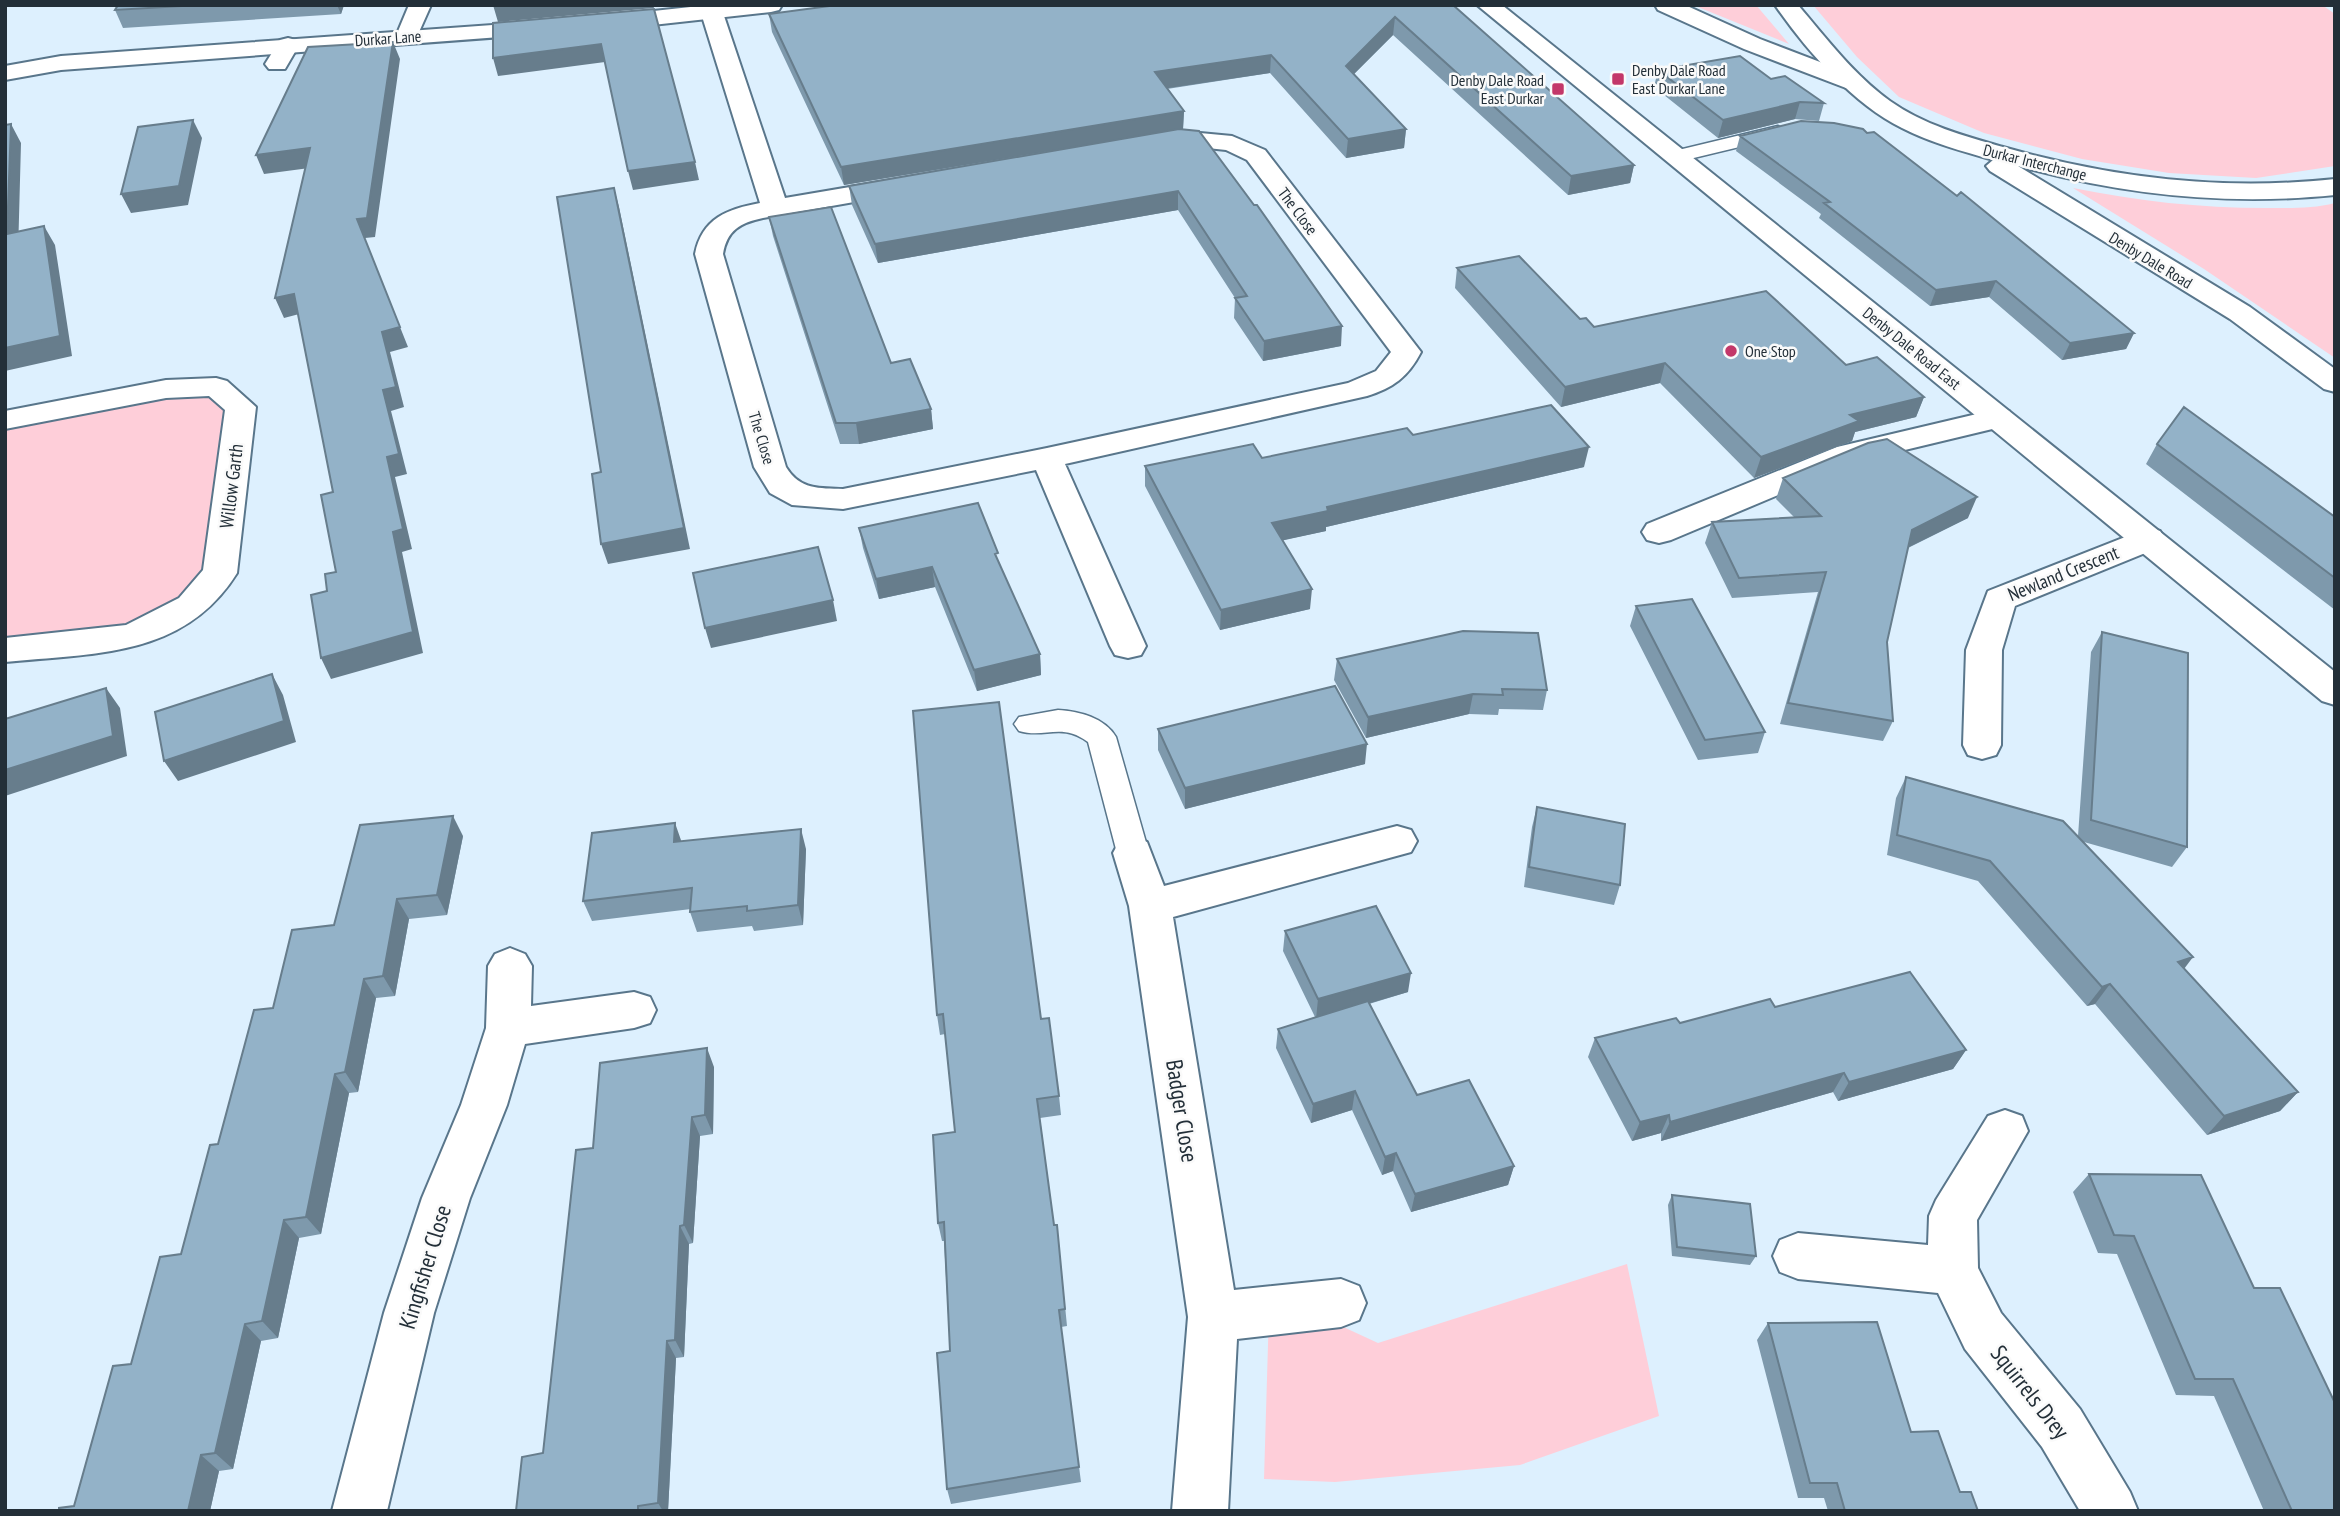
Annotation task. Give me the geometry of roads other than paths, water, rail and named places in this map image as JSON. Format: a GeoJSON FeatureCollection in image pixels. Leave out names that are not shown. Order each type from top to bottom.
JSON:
{"type":"FeatureCollection","features":[{"type":"Feature","properties":{"kind":"main road"},"geometry":{"type":"LineString","coordinates":[[407,36],[420,5]]}},
{"type":"Feature","properties":{"kind":"main road","name":"Durkar Lane"},"geometry":{"type":"LineString","coordinates":[[5,73],[61,63],[282,55],[407,36],[580,25],[771,5]]}},
{"type":"Feature","properties":{"kind":"main road","name":"Denby Dale Road East"},"geometry":{"type":"LineString","coordinates":[[1488,5],[2335,692]]}},
{"type":"Feature","properties":{"kind":"main road"},"geometry":{"type":"LineString","coordinates":[[1666,5],[1752,44],[1854,83]]}},
{"type":"Feature","properties":{"kind":"main road","name":"Durkar Interchange"},"geometry":{"type":"LineString","coordinates":[[1786,5],[1854,83],[1899,117],[1963,144],[2049,168],[2116,181],[2192,191],[2262,195],[2335,187]]}},
{"type":"Feature","properties":{"kind":"main road"},"geometry":{"type":"LineString","coordinates":[[712,13],[775,208]]}},
{"type":"Feature","properties":{"kind":"main road","name":"The Close"},"geometry":{"type":"LineString","coordinates":[[1179,138],[1232,143],[1255,155],[1406,352],[1399,367],[1387,380],[1356,390],[1047,458],[843,499],[804,498],[781,486],[769,467],[709,254],[710,238],[724,222],[775,208],[1179,138]]}},
{"type":"Feature","properties":{"kind":"main road","name":"Denby Dale Road"},"geometry":{"type":"LineString","coordinates":[[1963,144],[2239,313],[2335,383]]}},
{"type":"Feature","properties":{"kind":"main road","name":"Willow Garth"},"geometry":{"type":"LineString","coordinates":[[5,420],[166,389],[216,387],[241,407],[220,573],[191,606],[132,636],[5,650]]}},
{"type":"Feature","properties":{"kind":"main road"},"geometry":{"type":"LineString","coordinates":[[1659,532],[1848,454],[1998,418]]}},
{"type":"Feature","properties":{"kind":"main road"},"geometry":{"type":"LineString","coordinates":[[1047,458],[1128,646]]}},
{"type":"Feature","properties":{"kind":"main road","name":"Newland Crescent"},"geometry":{"type":"LineString","coordinates":[[1982,745],[1984,650],[2000,598],[2148,540]]}},
{"type":"Feature","properties":{"kind":"main road"},"geometry":{"type":"LineString","coordinates":[[1150,906],[1397,841]]}},
{"type":"Feature","properties":{"kind":"main road","name":"Badger Close"},"geometry":{"type":"LineString","coordinates":[[1133,853],[1150,906],[1213,1317],[1200,1511]]}},
{"type":"Feature","properties":{"kind":"main road","name":"Kingfisher Close"},"geometry":{"type":"LineString","coordinates":[[359,1511],[409,1313],[446,1198],[484,1105],[508,1028],[510,966]]}},
{"type":"Feature","properties":{"kind":"main road"},"geometry":{"type":"LineString","coordinates":[[508,1028],[634,1010]]}},
{"type":"Feature","properties":{"kind":"main road","name":"Squirrels Drey"},"geometry":{"type":"LineString","coordinates":[[2005,1131],[1953,1216],[1953,1271],[1983,1331],[2061,1428],[2111,1511]]}},
{"type":"Feature","properties":{"kind":"main road"},"geometry":{"type":"LineString","coordinates":[[1798,1256],[1953,1271]]}},
{"type":"Feature","properties":{"kind":"main road"},"geometry":{"type":"LineString","coordinates":[[1213,1317],[1341,1303]]}},
{"type":"Feature","properties":{"kind":"lane"},"geometry":{"type":"LineString","coordinates":[[1676,156],[1796,128]]}},
{"type":"Feature","properties":{"kind":"lane"},"geometry":{"type":"LineString","coordinates":[[1029,724],[1062,719],[1087,724],[1101,737],[1133,853]]}},
{"type":"Feature","properties":{"kind":"place","name":"Denby Dale Road East Durkar Lane"},"geometry":{"type":"Point","coordinates":[1618,79]}},
{"type":"Feature","properties":{"kind":"place","name":"Denby Dale Road East Durkar"},"geometry":{"type":"Point","coordinates":[1558,89]}},
{"type":"Feature","properties":{"kind":"place","name":"One Stop"},"geometry":{"type":"Point","coordinates":[1731,351]}}]}
